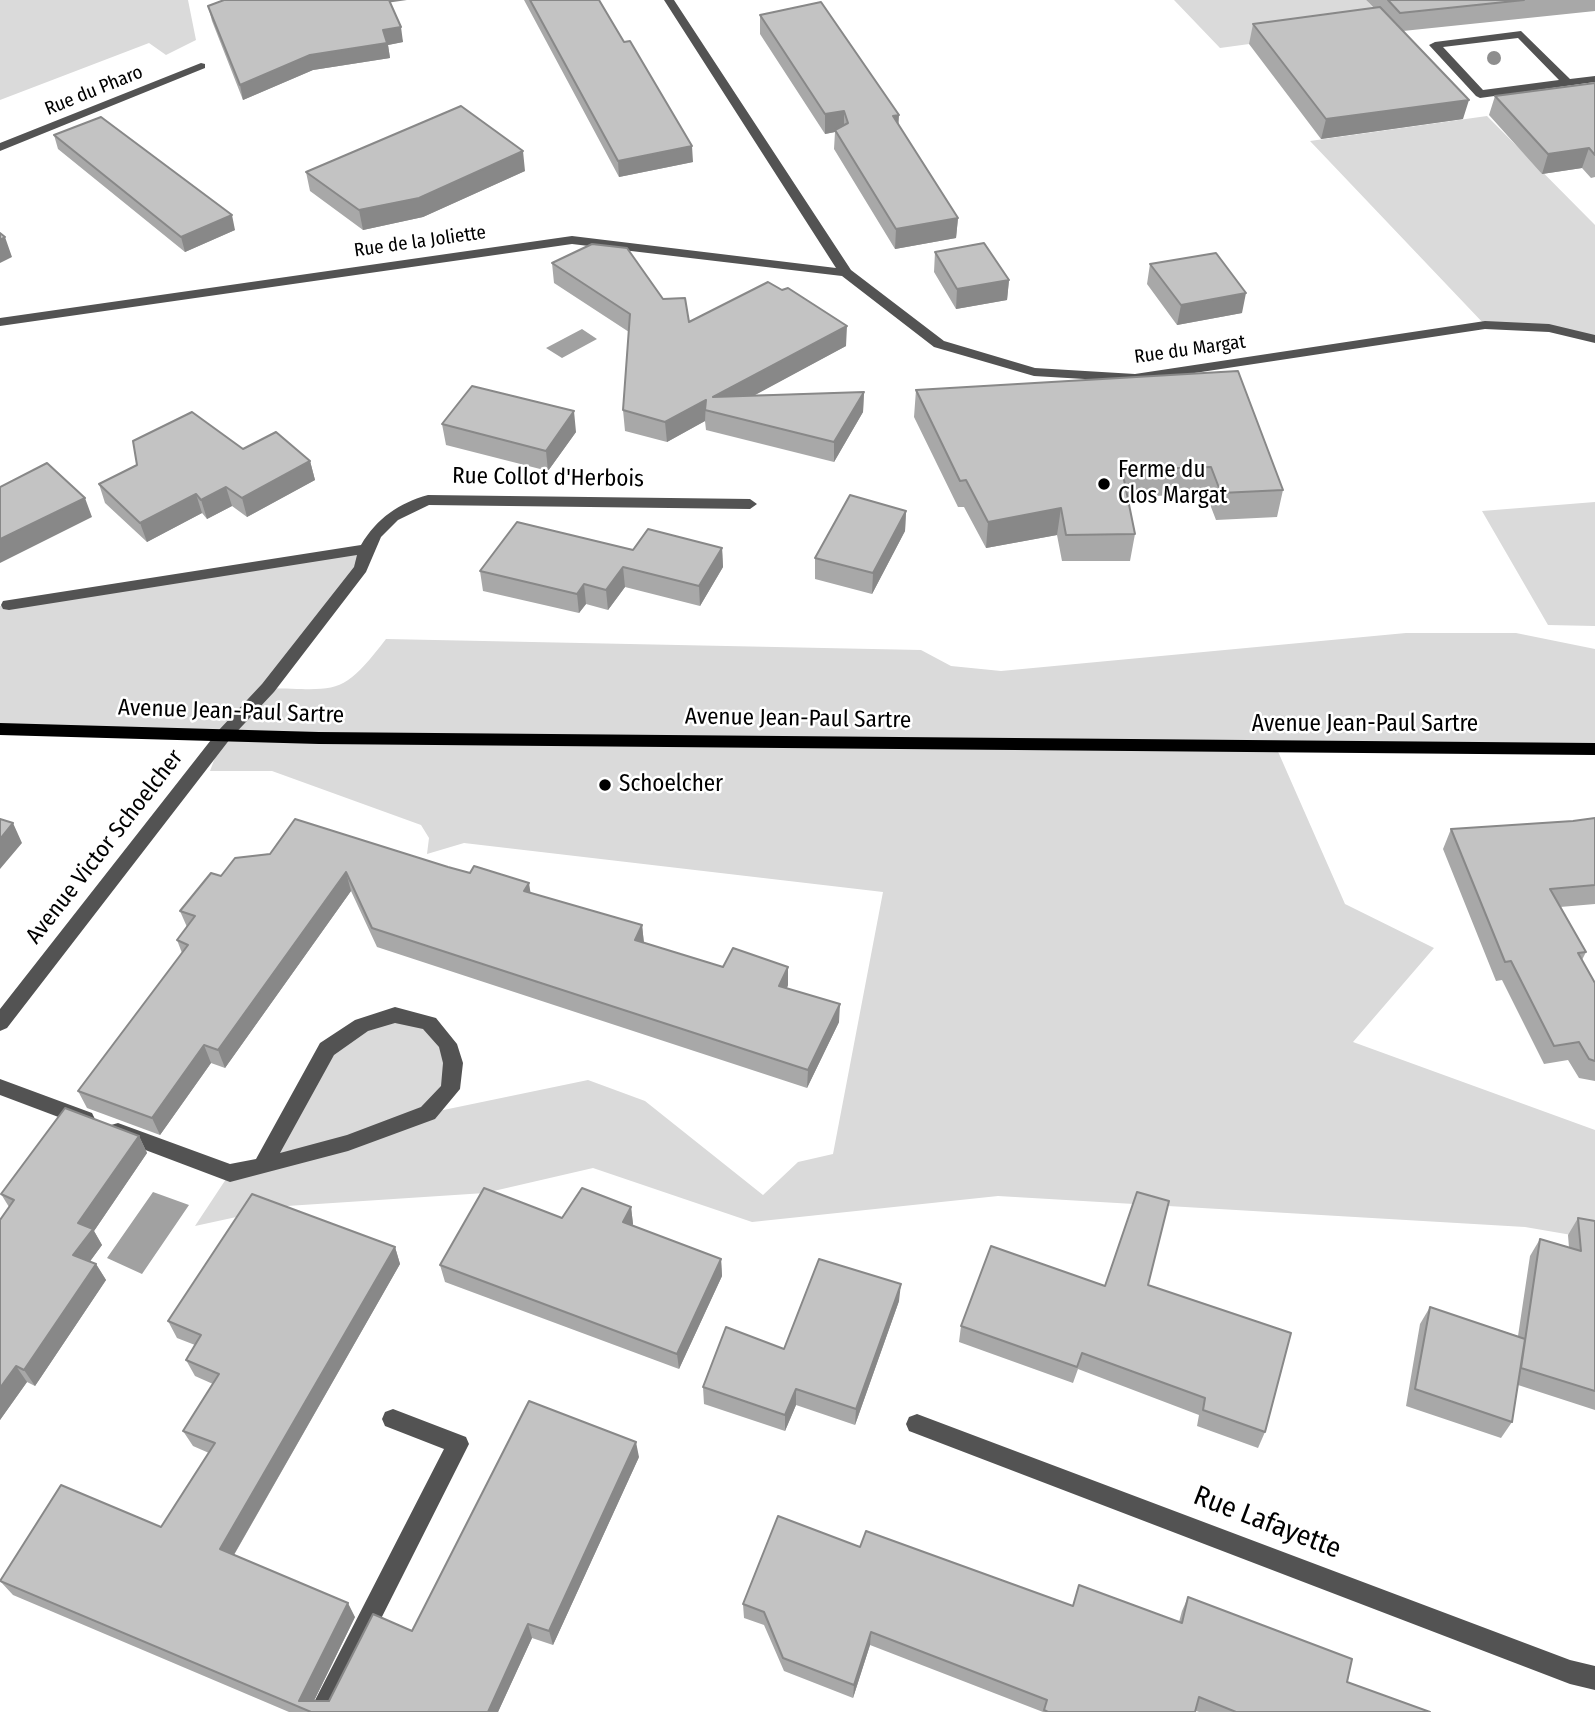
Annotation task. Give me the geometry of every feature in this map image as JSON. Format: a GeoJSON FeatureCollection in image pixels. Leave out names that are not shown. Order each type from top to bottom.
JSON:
{"type":"FeatureCollection","features":[{"type":"Feature","properties":{"kind":"main road","name":"Avenue Jean-Paul Sartre"},"geometry":{"type":"LineString","coordinates":[[0,729],[224,735],[1595,749]]}},
{"type":"Feature","properties":{"kind":"street","name":"Rue du Margat"},"geometry":{"type":"LineString","coordinates":[[669,0],[846,273],[939,344],[1034,372],[1135,378],[1485,325],[1549,328],[1595,339]]}},
{"type":"Feature","properties":{"kind":"street"},"geometry":{"type":"LineString","coordinates":[[1568,83],[1521,34],[1435,45],[1480,94],[1568,83],[1595,79]]}},
{"type":"Feature","properties":{"kind":"street","name":"Rue du Pharo"},"geometry":{"type":"LineString","coordinates":[[0,147],[201,66]]}},
{"type":"Feature","properties":{"kind":"street","name":"Rue de la Joliette"},"geometry":{"type":"LineString","coordinates":[[0,322],[572,240],[846,273]]}},
{"type":"Feature","properties":{"kind":"street","name":"Rue Collot d'Herbois"},"geometry":{"type":"LineString","coordinates":[[224,735],[268,688],[361,568],[365,549],[383,523],[407,506],[428,500],[750,504]]}},
{"type":"Feature","properties":{"kind":"street"},"geometry":{"type":"LineString","coordinates":[[9,605],[365,549]]}},
{"type":"Feature","properties":{"kind":"street","name":"Avenue Victor Schoelcher"},"geometry":{"type":"LineString","coordinates":[[0,1023],[224,735]]}},
{"type":"Feature","properties":{"kind":"street"},"geometry":{"type":"LineString","coordinates":[[0,1087],[230,1173],[262,1166],[348,1143],[428,1113],[450,1089],[453,1063],[447,1044],[429,1023],[395,1014],[362,1025],[327,1049],[262,1166]]}},
{"type":"Feature","properties":{"kind":"street"},"geometry":{"type":"LineString","coordinates":[[321,1712],[458,1444],[393,1419]]}},
{"type":"Feature","properties":{"kind":"street","name":"Rue Lafayette"},"geometry":{"type":"LineString","coordinates":[[917,1424],[1570,1672],[1595,1678]]}},
{"type":"Feature","properties":{"kind":"shaded area"},"geometry":{"type":"Polygon","coordinates":[[[0,0],[188,0],[196,40],[166,55],[149,43],[0,100],[0,0]]]}},
{"type":"Feature","properties":{"kind":"shaded area"},"geometry":{"type":"Polygon","coordinates":[[[1174,0],[1366,0],[1388,25],[1220,48],[1174,0]]]}},
{"type":"Feature","properties":{"kind":"shaded area"},"geometry":{"type":"Polygon","coordinates":[[[1487,116],[1595,225],[1595,339],[1549,328],[1485,325],[1310,141],[1487,116]]]}},
{"type":"Feature","properties":{"kind":"shaded area"},"geometry":{"type":"Polygon","coordinates":[[[582,329],[597,339],[562,358],[546,348],[582,329]]]}},
{"type":"Feature","properties":{"kind":"shaded area"},"geometry":{"type":"Polygon","coordinates":[[[1595,502],[1595,626],[1548,625],[1482,511],[1595,502]]]}},
{"type":"Feature","properties":{"kind":"shaded area"},"geometry":{"type":"Polygon","coordinates":[[[365,549],[361,568],[269,688],[311,689],[337,686],[359,671],[386,639],[921,650],[951,666],[1001,671],[1406,633],[1516,633],[1595,649],[1595,749],[1276,747],[1345,904],[1434,948],[1353,1042],[1595,1130],[1595,1239],[1525,1227],[998,1196],[752,1222],[593,1168],[485,1193],[287,1206],[195,1226],[230,1173],[262,1166],[327,1049],[395,1015],[429,1023],[453,1063],[429,1113],[588,1080],[645,1101],[763,1195],[798,1162],[833,1154],[883,892],[464,843],[427,854],[429,838],[421,825],[272,771],[210,771],[223,736],[0,731],[0,606],[365,549]]]}},
{"type":"Feature","properties":{"kind":"shaded area"},"geometry":{"type":"Polygon","coordinates":[[[153,1192],[189,1205],[142,1274],[107,1258],[153,1192]]]}},
{"type":"Feature","properties":{"kind":"building"},"geometry":{"type":"Polygon","coordinates":[[[224,0],[389,0],[401,27],[383,30],[387,43],[310,55],[240,85],[208,6],[224,0]]]}},
{"type":"Feature","properties":{"kind":"building"},"geometry":{"type":"Polygon","coordinates":[[[530,0],[599,0],[624,42],[630,41],[692,146],[618,161],[530,0]]]}},
{"type":"Feature","properties":{"kind":"building"},"geometry":{"type":"Polygon","coordinates":[[[1388,0],[1524,0],[1400,13],[1388,0]]]}},
{"type":"Feature","properties":{"kind":"building"},"geometry":{"type":"Polygon","coordinates":[[[821,2],[899,115],[893,116],[958,218],[896,229],[835,130],[848,123],[844,111],[825,114],[760,15],[821,2]]]}},
{"type":"Feature","properties":{"kind":"building"},"geometry":{"type":"Polygon","coordinates":[[[1380,7],[1469,100],[1326,119],[1253,24],[1380,7]]]}},
{"type":"Feature","properties":{"kind":"building"},"geometry":{"type":"Polygon","coordinates":[[[1595,83],[1595,155],[1589,148],[1548,154],[1495,96],[1595,83]]]}},
{"type":"Feature","properties":{"kind":"building"},"geometry":{"type":"Polygon","coordinates":[[[461,106],[523,151],[419,198],[359,210],[306,172],[461,106]]]}},
{"type":"Feature","properties":{"kind":"building"},"geometry":{"type":"Polygon","coordinates":[[[101,117],[232,215],[181,237],[54,135],[101,117]]]}},
{"type":"Feature","properties":{"kind":"building"},"geometry":{"type":"Polygon","coordinates":[[[984,243],[1009,280],[957,289],[935,252],[984,243]]]}},
{"type":"Feature","properties":{"kind":"building"},"geometry":{"type":"Polygon","coordinates":[[[592,244],[627,248],[663,299],[685,298],[689,322],[768,282],[782,290],[788,288],[847,326],[713,397],[864,392],[834,442],[705,410],[706,400],[665,422],[623,410],[630,314],[552,263],[592,244]]]}},
{"type":"Feature","properties":{"kind":"building"},"geometry":{"type":"Polygon","coordinates":[[[1216,253],[1246,293],[1181,305],[1150,264],[1216,253]]]}},
{"type":"Feature","properties":{"kind":"building"},"geometry":{"type":"Polygon","coordinates":[[[1238,371],[1283,490],[1221,493],[1211,467],[1122,470],[1135,534],[1066,535],[1061,508],[988,522],[966,480],[960,481],[916,390],[1238,371]]]}},
{"type":"Feature","properties":{"kind":"building"},"geometry":{"type":"Polygon","coordinates":[[[472,386],[574,411],[546,451],[442,424],[472,386]]]}},
{"type":"Feature","properties":{"kind":"building"},"geometry":{"type":"Polygon","coordinates":[[[192,412],[243,449],[276,432],[310,461],[242,498],[226,487],[201,500],[196,494],[140,523],[99,484],[137,465],[133,441],[192,412]]]}},
{"type":"Feature","properties":{"kind":"building"},"geometry":{"type":"Polygon","coordinates":[[[47,463],[85,498],[0,539],[0,487],[47,463]]]}},
{"type":"Feature","properties":{"kind":"building"},"geometry":{"type":"Polygon","coordinates":[[[850,495],[906,511],[873,573],[815,558],[850,495]]]}},
{"type":"Feature","properties":{"kind":"building"},"geometry":{"type":"Polygon","coordinates":[[[517,522],[633,550],[648,529],[722,548],[699,586],[623,567],[606,590],[584,584],[577,594],[480,571],[517,522]]]}},
{"type":"Feature","properties":{"kind":"building"},"geometry":{"type":"Polygon","coordinates":[[[1595,818],[1595,885],[1550,889],[1586,952],[1578,953],[1595,983],[1595,1061],[1589,1059],[1579,1042],[1554,1046],[1511,961],[1505,962],[1451,829],[1595,818]]]}},
{"type":"Feature","properties":{"kind":"building"},"geometry":{"type":"Polygon","coordinates":[[[0,819],[13,823],[0,839],[0,819]]]}},
{"type":"Feature","properties":{"kind":"building"},"geometry":{"type":"Polygon","coordinates":[[[295,819],[448,867],[470,873],[474,866],[529,883],[524,891],[642,925],[635,940],[723,967],[733,948],[788,967],[779,986],[840,1004],[808,1070],[372,928],[346,872],[218,1050],[204,1045],[152,1118],[78,1091],[188,945],[177,940],[195,916],[180,911],[211,873],[221,876],[235,858],[270,854],[295,819]]]}},
{"type":"Feature","properties":{"kind":"building"},"geometry":{"type":"Polygon","coordinates":[[[65,1108],[139,1136],[78,1223],[93,1229],[73,1255],[96,1264],[24,1370],[16,1366],[0,1388],[0,1220],[14,1200],[1,1194],[65,1108]]]}},
{"type":"Feature","properties":{"kind":"building"},"geometry":{"type":"Polygon","coordinates":[[[484,1188],[562,1218],[582,1188],[631,1207],[623,1222],[721,1259],[677,1354],[440,1265],[484,1188]]]}},
{"type":"Feature","properties":{"kind":"building"},"geometry":{"type":"Polygon","coordinates":[[[1137,1192],[1169,1201],[1148,1285],[1291,1333],[1265,1432],[1203,1410],[1205,1398],[1082,1353],[1077,1367],[961,1326],[991,1246],[1105,1286],[1137,1192]]]}},
{"type":"Feature","properties":{"kind":"building"},"geometry":{"type":"Polygon","coordinates":[[[252,1194],[395,1247],[220,1549],[348,1603],[299,1701],[329,1701],[373,1614],[412,1631],[529,1401],[636,1442],[549,1631],[528,1624],[488,1712],[311,1712],[0,1581],[61,1485],[161,1527],[215,1443],[183,1431],[219,1374],[186,1360],[201,1335],[168,1321],[252,1194]]]}},
{"type":"Feature","properties":{"kind":"building"},"geometry":{"type":"Polygon","coordinates":[[[1578,1218],[1595,1221],[1595,1391],[1521,1368],[1540,1239],[1581,1251],[1578,1218]]]}},
{"type":"Feature","properties":{"kind":"building"},"geometry":{"type":"Polygon","coordinates":[[[819,1259],[901,1284],[856,1409],[796,1389],[785,1415],[703,1387],[726,1327],[784,1349],[819,1259]]]}},
{"type":"Feature","properties":{"kind":"building"},"geometry":{"type":"Polygon","coordinates":[[[1430,1307],[1525,1339],[1512,1422],[1415,1389],[1430,1307]]]}},
{"type":"Feature","properties":{"kind":"building"},"geometry":{"type":"Polygon","coordinates":[[[778,1516],[860,1547],[866,1531],[1073,1606],[1079,1585],[1182,1623],[1188,1597],[1352,1659],[1347,1682],[1430,1712],[1236,1712],[1199,1697],[1195,1712],[1048,1712],[1044,1710],[1047,1700],[871,1632],[854,1685],[783,1658],[764,1612],[743,1604],[778,1516]]]}},
{"type":"Feature","properties":{"kind":"place","name":"Ferme du Clos Margat"},"geometry":{"type":"Point","coordinates":[1104,484]}},
{"type":"Feature","properties":{"kind":"place","name":"Schoelcher"},"geometry":{"type":"Point","coordinates":[605,785]}}]}
